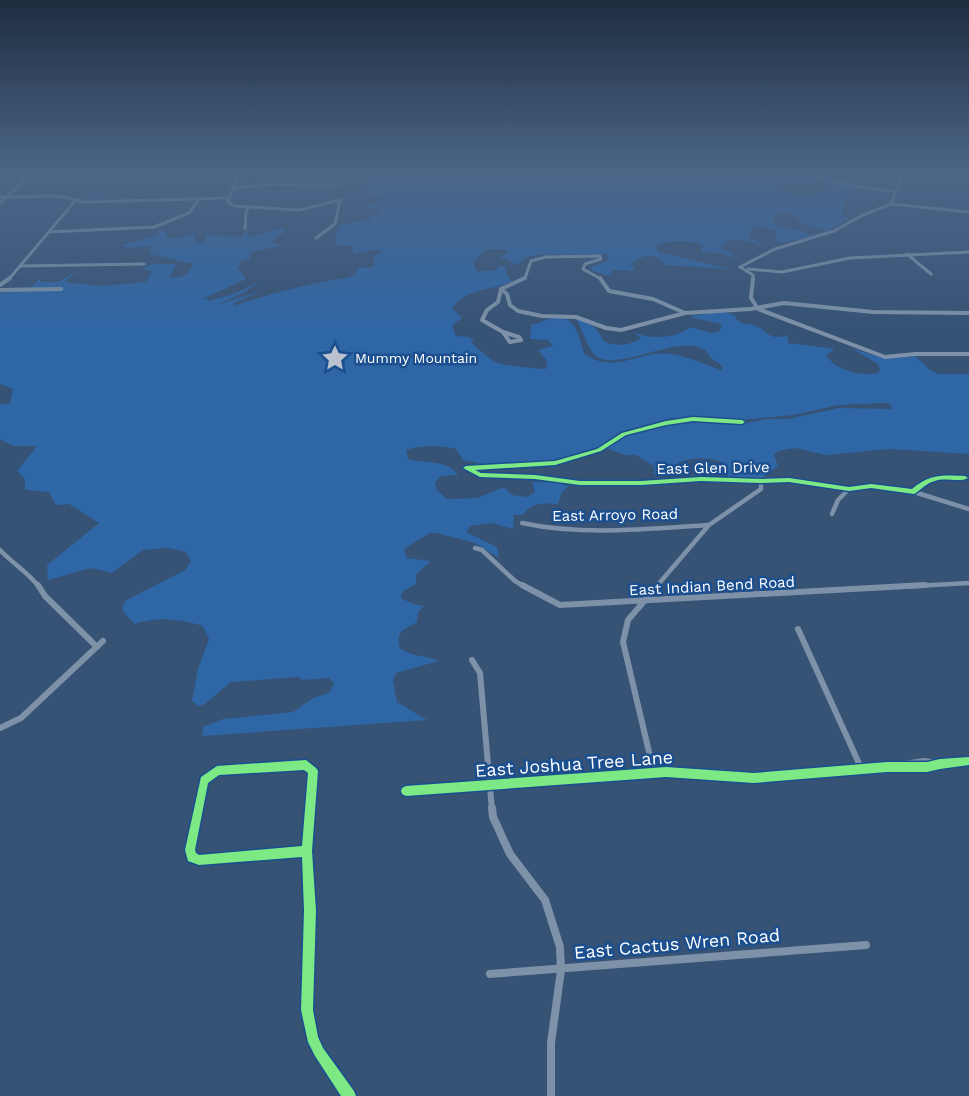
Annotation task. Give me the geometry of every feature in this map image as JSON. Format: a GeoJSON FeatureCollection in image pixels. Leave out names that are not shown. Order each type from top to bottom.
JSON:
{"type":"FeatureCollection","features":[{"type":"Feature","properties":{"kind":"street"},"geometry":{"type":"LineString","coordinates":[[0,285],[5,283],[55,225]]}},
{"type":"Feature","properties":{"kind":"street"},"geometry":{"type":"LineString","coordinates":[[49,232],[159,225]]}},
{"type":"Feature","properties":{"kind":"street"},"geometry":{"type":"LineString","coordinates":[[315,238],[333,225]]}},
{"type":"Feature","properties":{"kind":"street"},"geometry":{"type":"LineString","coordinates":[[740,267],[775,249],[834,231],[845,225]]}},
{"type":"Feature","properties":{"kind":"street"},"geometry":{"type":"LineString","coordinates":[[740,267],[782,272],[850,258],[969,252]]}},
{"type":"Feature","properties":{"kind":"street"},"geometry":{"type":"LineString","coordinates":[[907,254],[931,274]]}},
{"type":"Feature","properties":{"kind":"street"},"geometry":{"type":"LineString","coordinates":[[501,289],[525,278],[530,262],[535,258],[597,256],[601,259],[585,264],[583,269],[600,278],[609,291],[653,299],[685,313]]}},
{"type":"Feature","properties":{"kind":"street"},"geometry":{"type":"LineString","coordinates":[[20,266],[144,264]]}},
{"type":"Feature","properties":{"kind":"street"},"geometry":{"type":"LineString","coordinates":[[740,267],[753,275]]}},
{"type":"Feature","properties":{"kind":"street"},"geometry":{"type":"LineString","coordinates":[[753,275],[765,271]]}},
{"type":"Feature","properties":{"kind":"street"},"geometry":{"type":"LineString","coordinates":[[753,275],[751,298],[756,307],[885,357],[915,354],[969,354]]}},
{"type":"Feature","properties":{"kind":"street"},"geometry":{"type":"LineString","coordinates":[[0,290],[61,289]]}},
{"type":"Feature","properties":{"kind":"street"},"geometry":{"type":"LineString","coordinates":[[501,289],[507,294],[510,305],[518,310],[542,316],[576,317],[606,328],[621,330],[685,313],[796,303],[873,312],[969,313]]}},
{"type":"Feature","properties":{"kind":"street"},"geometry":{"type":"LineString","coordinates":[[501,289],[498,302],[482,317],[487,325],[503,331]]}},
{"type":"Feature","properties":{"kind":"street","name":"East Glen Drive"},"geometry":{"type":"LineString","coordinates":[[742,422],[684,420],[624,434],[599,450],[555,463],[466,468],[480,475],[535,477],[580,483],[641,483],[701,478],[789,480],[849,489],[871,486],[914,492]]}},
{"type":"Feature","properties":{"kind":"street"},"geometry":{"type":"LineString","coordinates":[[965,478],[943,477],[924,480],[914,492],[969,509]]}},
{"type":"Feature","properties":{"kind":"street"},"geometry":{"type":"LineString","coordinates":[[654,773],[623,642],[628,620],[709,525],[754,496],[761,489],[761,481]]}},
{"type":"Feature","properties":{"kind":"street"},"geometry":{"type":"LineString","coordinates":[[832,514],[838,500],[849,489]]}},
{"type":"Feature","properties":{"kind":"street","name":"East Arroyo Road"},"geometry":{"type":"LineString","coordinates":[[522,523],[555,530],[636,530],[709,525]]}},
{"type":"Feature","properties":{"kind":"street","name":"East Indian Bend Road"},"geometry":{"type":"LineString","coordinates":[[475,548],[482,550],[521,584],[551,603],[569,606],[969,583]]}},
{"type":"Feature","properties":{"kind":"street"},"geometry":{"type":"LineString","coordinates":[[0,550],[15,566],[31,576],[45,596],[96,646]]}},
{"type":"Feature","properties":{"kind":"street"},"geometry":{"type":"LineString","coordinates":[[798,630],[862,770]]}},
{"type":"Feature","properties":{"kind":"street"},"geometry":{"type":"LineString","coordinates":[[0,728],[21,718],[103,641]]}},
{"type":"Feature","properties":{"kind":"street"},"geometry":{"type":"LineString","coordinates":[[472,660],[480,673],[493,817],[510,854],[545,900],[560,947],[561,970],[552,1023],[551,1096]]}},
{"type":"Feature","properties":{"kind":"street","name":"East Joshua Tree Lane"},"geometry":{"type":"LineString","coordinates":[[406,791],[654,773],[687,772],[754,778],[887,767],[927,767],[969,761]]}},
{"type":"Feature","properties":{"kind":"street"},"geometry":{"type":"LineString","coordinates":[[308,851],[199,860],[192,857],[190,850],[204,780],[217,771],[306,765],[311,768],[314,777],[308,851],[310,911],[308,1023],[319,1052],[349,1096]]}},
{"type":"Feature","properties":{"kind":"street","name":"East Cactus Wren Road"},"geometry":{"type":"LineString","coordinates":[[490,974],[866,945]]}},
{"type":"Feature","properties":{"kind":"shaded area"},"geometry":{"type":"Polygon","coordinates":[[[339,225],[775,225],[798,230],[813,236],[780,243],[776,241],[777,231],[761,226],[753,227],[748,236],[766,247],[738,239],[722,245],[723,249],[741,259],[718,253],[701,252],[703,245],[691,242],[673,241],[656,246],[658,252],[730,269],[666,265],[657,257],[648,256],[630,265],[635,269],[633,271],[613,270],[610,276],[590,270],[591,267],[607,261],[609,257],[607,254],[537,255],[524,258],[518,265],[500,257],[508,252],[506,249],[486,249],[473,262],[477,272],[495,270],[500,266],[506,267],[506,274],[512,281],[473,293],[459,301],[452,308],[462,318],[452,325],[456,336],[474,340],[471,343],[495,362],[543,369],[546,369],[547,361],[538,350],[553,346],[548,340],[530,339],[531,325],[557,317],[570,321],[577,332],[584,353],[595,360],[617,362],[661,353],[690,359],[721,370],[723,367],[706,351],[695,346],[666,348],[619,360],[606,360],[593,353],[576,319],[593,326],[603,341],[622,345],[641,338],[633,332],[639,335],[662,337],[677,334],[690,327],[711,333],[719,332],[722,324],[692,316],[723,311],[735,316],[742,323],[756,326],[772,336],[788,335],[788,343],[835,349],[826,355],[830,360],[856,373],[878,373],[880,369],[878,364],[851,348],[886,359],[915,356],[930,370],[939,374],[969,374],[969,454],[890,449],[826,455],[795,448],[778,451],[774,455],[778,466],[762,478],[727,477],[725,464],[702,459],[678,463],[675,471],[658,476],[654,474],[654,466],[636,455],[625,455],[606,448],[624,436],[667,424],[693,421],[741,424],[767,419],[788,419],[839,408],[892,409],[891,405],[885,403],[838,405],[794,415],[741,420],[671,418],[620,432],[598,448],[546,462],[492,466],[463,460],[456,449],[424,446],[406,450],[408,459],[443,464],[454,470],[458,475],[441,476],[435,483],[436,489],[447,499],[477,498],[501,488],[506,489],[512,495],[528,497],[535,492],[532,482],[553,482],[569,486],[562,492],[558,504],[538,504],[523,515],[514,515],[513,529],[491,523],[470,526],[466,532],[497,547],[499,558],[475,543],[436,533],[430,533],[404,549],[407,558],[431,561],[416,574],[416,584],[402,592],[401,598],[424,606],[418,612],[417,622],[401,632],[400,648],[409,653],[439,661],[396,673],[393,680],[397,702],[427,720],[202,736],[203,727],[223,719],[293,712],[313,698],[329,693],[334,684],[329,678],[302,680],[299,677],[231,682],[205,704],[198,706],[192,701],[198,669],[209,639],[203,626],[169,619],[134,624],[123,608],[125,601],[185,570],[191,561],[186,552],[168,548],[143,550],[112,573],[91,568],[48,580],[47,565],[99,523],[69,504],[56,505],[49,492],[25,490],[25,479],[17,471],[37,446],[13,446],[0,439],[0,404],[10,403],[13,389],[0,384],[0,293],[12,291],[12,288],[32,287],[41,277],[40,282],[59,282],[76,271],[65,282],[101,286],[146,282],[152,271],[141,269],[153,264],[176,264],[170,278],[190,271],[193,264],[151,254],[150,246],[128,248],[122,245],[159,235],[158,230],[165,231],[167,237],[175,239],[193,234],[196,236],[194,240],[201,243],[205,242],[206,235],[242,237],[243,232],[250,231],[247,236],[251,237],[282,228],[286,231],[271,241],[280,246],[250,253],[250,259],[241,261],[238,269],[246,279],[198,301],[206,298],[209,301],[236,293],[261,281],[243,293],[217,305],[261,291],[234,303],[233,306],[301,286],[348,278],[355,274],[359,267],[369,268],[375,265],[373,257],[383,252],[375,249],[353,254],[352,246],[335,245],[339,225]]]}},
{"type":"Feature","properties":{"kind":"shaded area"},"geometry":{"type":"Polygon","coordinates":[[[807,225],[838,225],[827,231],[807,225]]]}},
{"type":"Feature","properties":{"kind":"cycle path"},"geometry":{"type":"LineString","coordinates":[[742,422],[693,419],[666,423],[624,434],[599,450],[555,463],[466,468],[480,475],[535,477],[580,483],[641,483],[701,479],[789,480],[849,489],[871,486],[914,492],[931,479],[965,478]]}},
{"type":"Feature","properties":{"kind":"cycle path"},"geometry":{"type":"LineString","coordinates":[[406,791],[666,772],[754,778],[887,767],[927,767],[969,761]]}},
{"type":"Feature","properties":{"kind":"cycle path"},"geometry":{"type":"LineString","coordinates":[[307,851],[199,860],[192,857],[190,850],[204,780],[217,771],[306,765],[313,771],[307,851],[310,911],[307,1010],[312,1038],[349,1096]]}},
{"type":"Feature","properties":{"kind":"place","name":"Mummy Mountain"},"geometry":{"type":"Point","coordinates":[335,358]}}]}
